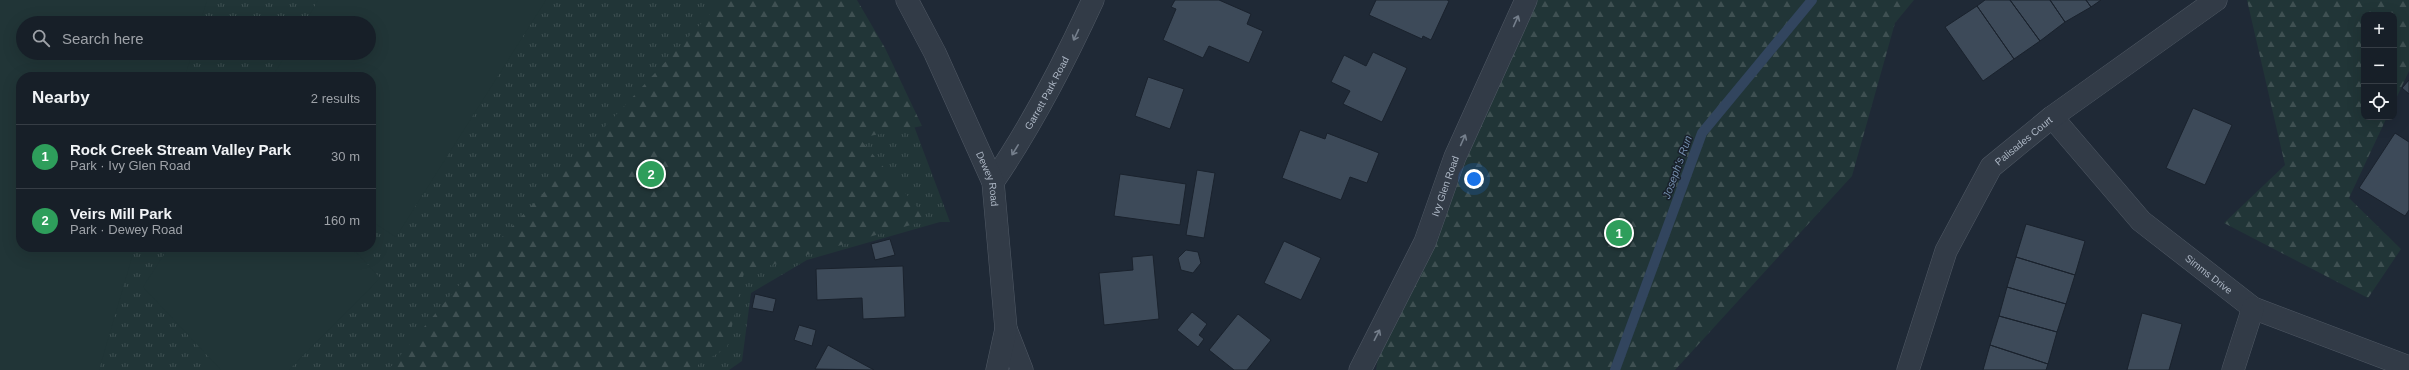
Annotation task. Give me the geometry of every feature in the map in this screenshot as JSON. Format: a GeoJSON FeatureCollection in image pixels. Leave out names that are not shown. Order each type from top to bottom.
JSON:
{"type":"FeatureCollection","features":[{"type":"Feature","properties":{"kind":"street","name":"Dewey Road"},"geometry":{"type":"LineString","coordinates":[[907,0],[935,53],[993,182],[1006,329],[1022,370]]}},
{"type":"Feature","properties":{"kind":"street","name":"Garrett Park Road"},"geometry":{"type":"LineString","coordinates":[[993,182],[1015,149],[1063,64],[1093,0]]}},
{"type":"Feature","properties":{"kind":"street","name":"Ivy Glen Road"},"geometry":{"type":"LineString","coordinates":[[1360,370],[1425,242],[1456,157],[1526,0]]}},
{"type":"Feature","properties":{"kind":"street","name":"Palisades Court"},"geometry":{"type":"LineString","coordinates":[[1908,370],[1946,251],[1991,167],[2052,118],[2216,0]]}},
{"type":"Feature","properties":{"kind":"street","name":"Simms Drive"},"geometry":{"type":"LineString","coordinates":[[2052,118],[2141,221],[2252,308],[2409,367]]}},
{"type":"Feature","properties":{"kind":"street"},"geometry":{"type":"LineString","coordinates":[[2233,370],[2252,308]]}},
{"type":"Feature","properties":{"kind":"street"},"geometry":{"type":"LineString","coordinates":[[997,370],[1006,329]]}},
{"type":"Feature","properties":{"kind":"green space"},"geometry":{"type":"Polygon","coordinates":[[[0,0],[852,0],[914,126],[950,222],[940,222],[807,260],[751,293],[742,361],[729,370],[0,370],[0,0]]]}},
{"type":"Feature","properties":{"kind":"green space"},"geometry":{"type":"Polygon","coordinates":[[[0,0],[207,0],[202,16],[16,16],[16,60],[190,60],[186,72],[16,72],[16,252],[134,252],[99,370],[0,370],[0,0]]]}},
{"type":"Feature","properties":{"kind":"green space"},"geometry":{"type":"Polygon","coordinates":[[[318,0],[546,0],[396,237],[376,224],[376,72],[275,72],[283,60],[376,60],[376,16],[309,16],[318,0]]]}},
{"type":"Feature","properties":{"kind":"green space"},"geometry":{"type":"Polygon","coordinates":[[[723,0],[857,0],[885,48],[922,126],[859,138],[928,220],[744,273],[727,348],[689,370],[388,370],[476,265],[723,0]]]}},
{"type":"Feature","properties":{"kind":"green space"},"geometry":{"type":"Polygon","coordinates":[[[1526,0],[1914,0],[1895,23],[1852,176],[1675,370],[1376,370],[1384,323],[1526,0]]]}},
{"type":"Feature","properties":{"kind":"green space"},"geometry":{"type":"Polygon","coordinates":[[[2247,0],[2409,0],[2409,71],[2397,97],[2397,12],[2361,12],[2361,120],[2386,120],[2349,198],[2401,249],[2368,298],[2224,223],[2285,165],[2247,0]]]}},
{"type":"Feature","properties":{"kind":"green space"},"geometry":{"type":"Polygon","coordinates":[[[166,252],[355,252],[380,278],[289,370],[221,370],[143,287],[166,252]]]}},
{"type":"Feature","properties":{"kind":"building"},"geometry":{"type":"Polygon","coordinates":[[[1175,0],[1219,0],[1251,14],[1247,24],[1263,31],[1249,63],[1209,46],[1203,58],[1163,40],[1176,9],[1171,7],[1175,0]]]}},
{"type":"Feature","properties":{"kind":"building"},"geometry":{"type":"Polygon","coordinates":[[[1376,0],[1449,1],[1431,40],[1423,36],[1422,39],[1369,15],[1376,0]]]}},
{"type":"Feature","properties":{"kind":"building"},"geometry":{"type":"Polygon","coordinates":[[[1985,0],[2010,0],[2040,41],[2014,59],[1977,6],[1985,0]]]}},
{"type":"Feature","properties":{"kind":"building"},"geometry":{"type":"Polygon","coordinates":[[[2010,0],[2050,0],[2065,22],[2040,41],[2010,0]]]}},
{"type":"Feature","properties":{"kind":"building"},"geometry":{"type":"Polygon","coordinates":[[[2050,0],[2086,0],[2091,7],[2065,22],[2050,0]]]}},
{"type":"Feature","properties":{"kind":"building"},"geometry":{"type":"Polygon","coordinates":[[[2086,0],[2101,0],[2091,7],[2086,0]]]}},
{"type":"Feature","properties":{"kind":"building"},"geometry":{"type":"Polygon","coordinates":[[[1977,6],[2014,59],[1983,81],[1945,27],[1977,6]]]}},
{"type":"Feature","properties":{"kind":"building"},"geometry":{"type":"Polygon","coordinates":[[[1373,52],[1407,68],[1382,122],[1343,104],[1350,91],[1331,82],[1344,55],[1366,66],[1373,52]]]}},
{"type":"Feature","properties":{"kind":"building"},"geometry":{"type":"Polygon","coordinates":[[[1148,77],[1184,89],[1170,129],[1135,116],[1148,77]]]}},
{"type":"Feature","properties":{"kind":"building"},"geometry":{"type":"Polygon","coordinates":[[[2409,80],[2409,94],[2402,88],[2409,80]]]}},
{"type":"Feature","properties":{"kind":"building"},"geometry":{"type":"Polygon","coordinates":[[[2193,108],[2232,125],[2205,185],[2166,168],[2193,108]]]}},
{"type":"Feature","properties":{"kind":"building"},"geometry":{"type":"Polygon","coordinates":[[[1300,130],[1325,139],[1327,133],[1379,153],[1367,183],[1350,177],[1341,200],[1282,178],[1300,130]]]}},
{"type":"Feature","properties":{"kind":"building"},"geometry":{"type":"Polygon","coordinates":[[[2395,133],[2409,142],[2409,210],[2405,216],[2359,188],[2395,133]]]}},
{"type":"Feature","properties":{"kind":"building"},"geometry":{"type":"Polygon","coordinates":[[[1197,170],[1215,173],[1204,238],[1186,235],[1197,170]]]}},
{"type":"Feature","properties":{"kind":"building"},"geometry":{"type":"Polygon","coordinates":[[[1120,174],[1186,184],[1180,225],[1114,216],[1120,174]]]}},
{"type":"Feature","properties":{"kind":"building"},"geometry":{"type":"Polygon","coordinates":[[[2026,224],[2085,241],[2075,275],[2016,257],[2026,224]]]}},
{"type":"Feature","properties":{"kind":"building"},"geometry":{"type":"Polygon","coordinates":[[[890,239],[895,255],[875,260],[871,244],[890,239]]]}},
{"type":"Feature","properties":{"kind":"building"},"geometry":{"type":"Polygon","coordinates":[[[1284,241],[1321,258],[1301,300],[1264,283],[1284,241]]]}},
{"type":"Feature","properties":{"kind":"building"},"geometry":{"type":"Polygon","coordinates":[[[1186,250],[1198,252],[1201,263],[1193,273],[1181,270],[1178,258],[1186,250]]]}},
{"type":"Feature","properties":{"kind":"building"},"geometry":{"type":"Polygon","coordinates":[[[1153,255],[1159,319],[1104,325],[1099,273],[1133,270],[1132,257],[1153,255]]]}},
{"type":"Feature","properties":{"kind":"building"},"geometry":{"type":"Polygon","coordinates":[[[2016,257],[2075,275],[2066,304],[2007,287],[2016,257]]]}},
{"type":"Feature","properties":{"kind":"building"},"geometry":{"type":"Polygon","coordinates":[[[903,266],[905,317],[863,319],[862,298],[817,300],[816,269],[903,266]]]}},
{"type":"Feature","properties":{"kind":"building"},"geometry":{"type":"Polygon","coordinates":[[[2007,287],[2066,304],[2057,332],[1999,316],[2007,287]]]}},
{"type":"Feature","properties":{"kind":"building"},"geometry":{"type":"Polygon","coordinates":[[[755,294],[776,299],[773,312],[752,308],[755,294]]]}},
{"type":"Feature","properties":{"kind":"building"},"geometry":{"type":"Polygon","coordinates":[[[1192,312],[1207,324],[1199,335],[1204,339],[1198,347],[1177,330],[1192,312]]]}},
{"type":"Feature","properties":{"kind":"building"},"geometry":{"type":"Polygon","coordinates":[[[2142,313],[2182,324],[2169,370],[2127,370],[2142,313]]]}},
{"type":"Feature","properties":{"kind":"building"},"geometry":{"type":"Polygon","coordinates":[[[1238,314],[1271,340],[1247,370],[1234,370],[1209,350],[1238,314]]]}},
{"type":"Feature","properties":{"kind":"building"},"geometry":{"type":"Polygon","coordinates":[[[1999,316],[2057,332],[2048,364],[1990,345],[1999,316]]]}},
{"type":"Feature","properties":{"kind":"building"},"geometry":{"type":"Polygon","coordinates":[[[799,325],[816,330],[812,346],[794,340],[799,325]]]}},
{"type":"Feature","properties":{"kind":"building"},"geometry":{"type":"Polygon","coordinates":[[[828,345],[874,370],[815,369],[828,345]]]}},
{"type":"Feature","properties":{"kind":"building"},"geometry":{"type":"Polygon","coordinates":[[[1990,345],[2048,364],[2046,370],[1983,370],[1990,345]]]}},
{"type":"Feature","properties":{"kind":"waterway","name":"Joseph's Run"},"geometry":{"type":"LineString","coordinates":[[1615,370],[1702,133],[1812,0]]}},
{"type":"Feature","properties":{"kind":"place","name":"Veirs Mill Park"},"geometry":{"type":"Point","coordinates":[651,174]}},
{"type":"Feature","properties":{"kind":"place","name":"Rock Creek Stream Valley Park"},"geometry":{"type":"Point","coordinates":[1619,233]}}]}
